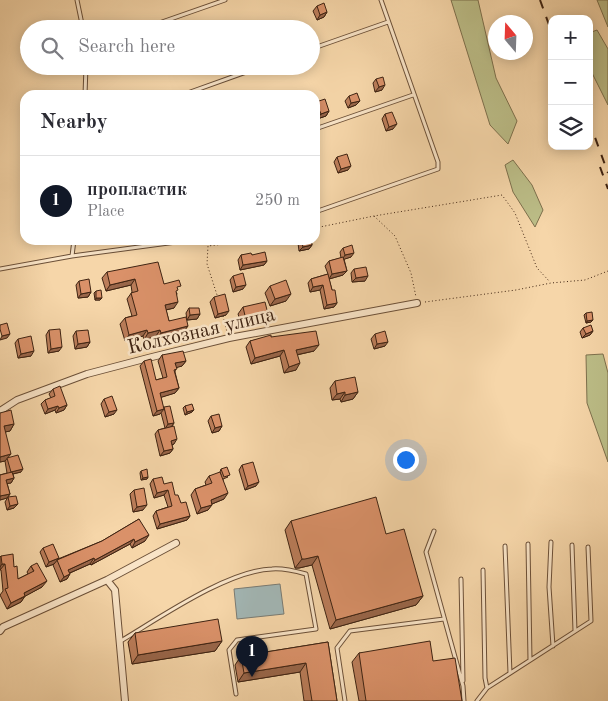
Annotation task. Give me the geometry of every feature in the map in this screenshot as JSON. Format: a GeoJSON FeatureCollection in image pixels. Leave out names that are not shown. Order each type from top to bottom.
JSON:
{"type":"FeatureCollection","features":[{"type":"Feature","properties":{"kind":"street","name":"Колхозная улица"},"geometry":{"type":"LineString","coordinates":[[0,411],[17,400],[87,374],[228,338],[417,303]]}},
{"type":"Feature","properties":{"kind":"street"},"geometry":{"type":"LineString","coordinates":[[1,627],[107,580],[176,543]]}},
{"type":"Feature","properties":{"kind":"street"},"geometry":{"type":"LineString","coordinates":[[107,580],[115,590],[125,701]]}},
{"type":"Feature","properties":{"kind":"lane"},"geometry":{"type":"LineString","coordinates":[[77,0],[81,20]]}},
{"type":"Feature","properties":{"kind":"lane"},"geometry":{"type":"LineString","coordinates":[[168,20],[225,0]]}},
{"type":"Feature","properties":{"kind":"lane"},"geometry":{"type":"LineString","coordinates":[[320,210],[438,169],[438,162],[381,0]]}},
{"type":"Feature","properties":{"kind":"lane"},"geometry":{"type":"LineString","coordinates":[[320,46],[388,22]]}},
{"type":"Feature","properties":{"kind":"lane"},"geometry":{"type":"LineString","coordinates":[[85,90],[86,75]]}},
{"type":"Feature","properties":{"kind":"lane"},"geometry":{"type":"LineString","coordinates":[[196,90],[238,75]]}},
{"type":"Feature","properties":{"kind":"lane"},"geometry":{"type":"LineString","coordinates":[[320,127],[414,95]]}},
{"type":"Feature","properties":{"kind":"lane"},"geometry":{"type":"LineString","coordinates":[[72,256],[73,245]]}},
{"type":"Feature","properties":{"kind":"lane"},"geometry":{"type":"LineString","coordinates":[[0,269],[72,256],[154,245]]}},
{"type":"Feature","properties":{"kind":"lane"},"geometry":{"type":"LineString","coordinates":[[434,531],[426,552],[463,686]]}},
{"type":"Feature","properties":{"kind":"lane"},"geometry":{"type":"LineString","coordinates":[[551,542],[549,588],[553,646]]}},
{"type":"Feature","properties":{"kind":"lane"},"geometry":{"type":"LineString","coordinates":[[528,544],[530,660]]}},
{"type":"Feature","properties":{"kind":"lane"},"geometry":{"type":"LineString","coordinates":[[572,545],[576,631]]}},
{"type":"Feature","properties":{"kind":"lane"},"geometry":{"type":"LineString","coordinates":[[504,546],[510,674]]}},
{"type":"Feature","properties":{"kind":"lane"},"geometry":{"type":"LineString","coordinates":[[477,701],[487,688],[591,621],[588,547]]}},
{"type":"Feature","properties":{"kind":"lane"},"geometry":{"type":"LineString","coordinates":[[119,642],[205,591],[240,575],[270,569],[294,570],[306,574],[316,629],[237,640],[228,650],[236,694]]}},
{"type":"Feature","properties":{"kind":"lane"},"geometry":{"type":"LineString","coordinates":[[483,570],[485,678],[487,688]]}},
{"type":"Feature","properties":{"kind":"lane"},"geometry":{"type":"LineString","coordinates":[[461,579],[464,701]]}},
{"type":"Feature","properties":{"kind":"lane"},"geometry":{"type":"LineString","coordinates":[[345,701],[337,648],[350,631],[444,619]]}},
{"type":"Feature","properties":{"kind":"path"},"geometry":{"type":"LineString","coordinates":[[320,227],[502,195],[515,213],[537,268],[551,283]]}},
{"type":"Feature","properties":{"kind":"path"},"geometry":{"type":"LineString","coordinates":[[374,216],[395,236],[411,273],[417,303],[516,290],[551,283],[585,280],[608,271]]}},
{"type":"Feature","properties":{"kind":"path"},"geometry":{"type":"LineString","coordinates":[[216,245],[208,246],[207,264],[220,304]]}},
{"type":"Feature","properties":{"kind":"path"},"geometry":{"type":"LineString","coordinates":[[222,313],[228,338]]}},
{"type":"Feature","properties":{"kind":"green space"},"geometry":{"type":"Polygon","coordinates":[[[451,0],[478,0],[488,43],[488,60],[492,60],[496,78],[517,121],[508,144],[490,125],[451,0]]]}},
{"type":"Feature","properties":{"kind":"green space"},"geometry":{"type":"Polygon","coordinates":[[[597,0],[608,0],[608,27],[597,0]]]}},
{"type":"Feature","properties":{"kind":"green space"},"geometry":{"type":"Polygon","coordinates":[[[597,30],[608,49],[608,105],[593,75],[593,32],[597,30]]]}},
{"type":"Feature","properties":{"kind":"green space"},"geometry":{"type":"Polygon","coordinates":[[[513,160],[532,185],[543,210],[535,227],[513,192],[505,165],[513,160]]]}},
{"type":"Feature","properties":{"kind":"green space"},"geometry":{"type":"Polygon","coordinates":[[[603,354],[608,373],[608,462],[587,403],[586,355],[603,354]]]}},
{"type":"Feature","properties":{"kind":"shaded area"},"geometry":{"type":"Polygon","coordinates":[[[280,584],[284,614],[237,619],[234,589],[280,584]]]}},
{"type":"Feature","properties":{"kind":"building"},"geometry":{"type":"Polygon","coordinates":[[[324,3],[327,12],[320,15],[317,6],[324,3]]]}},
{"type":"Feature","properties":{"kind":"building"},"geometry":{"type":"Polygon","coordinates":[[[383,77],[385,85],[379,87],[376,79],[383,77]]]}},
{"type":"Feature","properties":{"kind":"building"},"geometry":{"type":"Polygon","coordinates":[[[357,93],[360,101],[351,103],[349,96],[357,93]]]}},
{"type":"Feature","properties":{"kind":"building"},"geometry":{"type":"Polygon","coordinates":[[[325,99],[329,111],[321,114],[320,101],[325,99]]]}},
{"type":"Feature","properties":{"kind":"building"},"geometry":{"type":"Polygon","coordinates":[[[392,112],[397,124],[389,127],[385,114],[392,112]]]}},
{"type":"Feature","properties":{"kind":"building"},"geometry":{"type":"Polygon","coordinates":[[[347,154],[351,166],[341,169],[337,157],[347,154]]]}},
{"type":"Feature","properties":{"kind":"building"},"geometry":{"type":"Polygon","coordinates":[[[352,245],[354,253],[345,255],[343,248],[352,245]]]}},
{"type":"Feature","properties":{"kind":"building"},"geometry":{"type":"Polygon","coordinates":[[[265,252],[267,261],[243,265],[241,255],[265,252]]]}},
{"type":"Feature","properties":{"kind":"building"},"geometry":{"type":"Polygon","coordinates":[[[343,257],[347,271],[332,274],[329,261],[343,257]]]}},
{"type":"Feature","properties":{"kind":"building"},"geometry":{"type":"Polygon","coordinates":[[[158,262],[164,284],[179,280],[181,286],[177,287],[178,290],[176,291],[178,302],[165,305],[169,321],[186,317],[188,326],[161,333],[160,330],[148,333],[147,330],[129,335],[125,318],[137,315],[131,293],[138,291],[135,279],[110,285],[107,272],[158,262]]]}},
{"type":"Feature","properties":{"kind":"building"},"geometry":{"type":"Polygon","coordinates":[[[366,267],[368,276],[356,278],[354,269],[366,267]]]}},
{"type":"Feature","properties":{"kind":"building"},"geometry":{"type":"Polygon","coordinates":[[[243,273],[246,285],[236,287],[233,276],[243,273]]]}},
{"type":"Feature","properties":{"kind":"building"},"geometry":{"type":"Polygon","coordinates":[[[328,274],[332,290],[335,290],[337,303],[327,305],[323,285],[313,287],[311,279],[328,274]]]}},
{"type":"Feature","properties":{"kind":"building"},"geometry":{"type":"Polygon","coordinates":[[[89,279],[91,292],[81,294],[79,281],[89,279]]]}},
{"type":"Feature","properties":{"kind":"building"},"geometry":{"type":"Polygon","coordinates":[[[286,280],[291,294],[275,299],[270,286],[286,280]]]}},
{"type":"Feature","properties":{"kind":"building"},"geometry":{"type":"Polygon","coordinates":[[[101,290],[102,298],[96,298],[96,291],[101,290]]]}},
{"type":"Feature","properties":{"kind":"building"},"geometry":{"type":"Polygon","coordinates":[[[225,294],[229,311],[218,314],[214,297],[225,294]]]}},
{"type":"Feature","properties":{"kind":"building"},"geometry":{"type":"Polygon","coordinates":[[[265,302],[268,314],[246,320],[243,307],[265,302]]]}},
{"type":"Feature","properties":{"kind":"building"},"geometry":{"type":"Polygon","coordinates":[[[189,308],[199,308],[200,314],[190,315],[189,308]]]}},
{"type":"Feature","properties":{"kind":"building"},"geometry":{"type":"Polygon","coordinates":[[[592,312],[593,320],[587,321],[586,313],[592,312]]]}},
{"type":"Feature","properties":{"kind":"building"},"geometry":{"type":"Polygon","coordinates":[[[7,323],[10,334],[2,336],[0,325],[7,323]]]}},
{"type":"Feature","properties":{"kind":"building"},"geometry":{"type":"Polygon","coordinates":[[[591,325],[593,331],[586,334],[583,328],[591,325]]]}},
{"type":"Feature","properties":{"kind":"building"},"geometry":{"type":"Polygon","coordinates":[[[60,329],[62,347],[51,349],[49,330],[60,329]]]}},
{"type":"Feature","properties":{"kind":"building"},"geometry":{"type":"Polygon","coordinates":[[[88,330],[90,342],[78,344],[76,331],[88,330]]]}},
{"type":"Feature","properties":{"kind":"building"},"geometry":{"type":"Polygon","coordinates":[[[316,331],[319,345],[296,350],[300,363],[289,367],[284,350],[255,358],[250,341],[271,335],[271,337],[316,331]]]}},
{"type":"Feature","properties":{"kind":"building"},"geometry":{"type":"Polygon","coordinates":[[[385,331],[388,342],[377,344],[375,334],[385,331]]]}},
{"type":"Feature","properties":{"kind":"building"},"geometry":{"type":"Polygon","coordinates":[[[31,336],[34,351],[21,354],[18,339],[31,336]]]}},
{"type":"Feature","properties":{"kind":"building"},"geometry":{"type":"Polygon","coordinates":[[[183,351],[186,361],[175,363],[177,369],[174,370],[179,388],[160,393],[164,409],[157,411],[144,361],[151,359],[156,380],[167,377],[162,355],[183,351]]]}},
{"type":"Feature","properties":{"kind":"building"},"geometry":{"type":"Polygon","coordinates":[[[355,377],[358,392],[345,395],[345,392],[337,394],[335,381],[355,377]]]}},
{"type":"Feature","properties":{"kind":"building"},"geometry":{"type":"Polygon","coordinates":[[[60,386],[67,405],[48,409],[45,400],[55,396],[53,389],[60,386]]]}},
{"type":"Feature","properties":{"kind":"building"},"geometry":{"type":"Polygon","coordinates":[[[112,396],[117,410],[109,412],[104,399],[112,396]]]}},
{"type":"Feature","properties":{"kind":"building"},"geometry":{"type":"Polygon","coordinates":[[[192,404],[194,410],[187,412],[185,406],[192,404]]]}},
{"type":"Feature","properties":{"kind":"building"},"geometry":{"type":"Polygon","coordinates":[[[170,406],[174,423],[168,424],[164,407],[170,406]]]}},
{"type":"Feature","properties":{"kind":"building"},"geometry":{"type":"Polygon","coordinates":[[[11,410],[14,424],[4,426],[11,454],[0,457],[0,413],[11,410]]]}},
{"type":"Feature","properties":{"kind":"building"},"geometry":{"type":"Polygon","coordinates":[[[219,414],[222,426],[215,428],[211,416],[219,414]]]}},
{"type":"Feature","properties":{"kind":"building"},"geometry":{"type":"Polygon","coordinates":[[[174,426],[177,439],[171,441],[173,449],[164,451],[158,430],[174,426]]]}},
{"type":"Feature","properties":{"kind":"building"},"geometry":{"type":"Polygon","coordinates":[[[18,455],[23,469],[11,472],[7,458],[18,455]]]}},
{"type":"Feature","properties":{"kind":"building"},"geometry":{"type":"Polygon","coordinates":[[[253,462],[259,482],[248,486],[242,465],[253,462]]]}},
{"type":"Feature","properties":{"kind":"building"},"geometry":{"type":"Polygon","coordinates":[[[227,467],[230,475],[224,477],[221,469],[227,467]]]}},
{"type":"Feature","properties":{"kind":"building"},"geometry":{"type":"Polygon","coordinates":[[[147,469],[148,477],[143,478],[141,471],[147,469]]]}},
{"type":"Feature","properties":{"kind":"building"},"geometry":{"type":"Polygon","coordinates":[[[12,472],[14,478],[6,480],[10,494],[0,496],[0,475],[12,472]]]}},
{"type":"Feature","properties":{"kind":"building"},"geometry":{"type":"Polygon","coordinates":[[[220,472],[228,493],[211,500],[212,505],[201,508],[195,489],[212,483],[209,476],[220,472]]]}},
{"type":"Feature","properties":{"kind":"building"},"geometry":{"type":"Polygon","coordinates":[[[162,477],[164,484],[172,482],[175,495],[178,495],[181,503],[186,502],[190,516],[160,524],[156,511],[172,506],[168,490],[157,493],[153,479],[162,477]]]}},
{"type":"Feature","properties":{"kind":"building"},"geometry":{"type":"Polygon","coordinates":[[[144,488],[147,505],[137,507],[134,490],[144,488]]]}},
{"type":"Feature","properties":{"kind":"building"},"geometry":{"type":"Polygon","coordinates":[[[16,496],[18,504],[10,506],[8,497],[16,496]]]}},
{"type":"Feature","properties":{"kind":"building"},"geometry":{"type":"Polygon","coordinates":[[[376,497],[386,534],[404,529],[423,596],[336,620],[318,556],[302,559],[291,521],[376,497]]]}},
{"type":"Feature","properties":{"kind":"building"},"geometry":{"type":"Polygon","coordinates":[[[139,519],[149,535],[135,542],[134,539],[95,560],[94,558],[68,570],[70,574],[64,577],[57,560],[102,541],[139,519]]]}},
{"type":"Feature","properties":{"kind":"building"},"geometry":{"type":"Polygon","coordinates":[[[53,544],[59,558],[49,562],[43,548],[53,544]]]}},
{"type":"Feature","properties":{"kind":"building"},"geometry":{"type":"Polygon","coordinates":[[[13,554],[14,567],[17,566],[18,579],[34,571],[31,566],[37,563],[47,581],[24,593],[25,596],[11,603],[5,589],[8,588],[5,564],[2,564],[1,556],[13,554]]]}},
{"type":"Feature","properties":{"kind":"building"},"geometry":{"type":"Polygon","coordinates":[[[218,619],[222,641],[138,655],[135,633],[218,619]]]}},
{"type":"Feature","properties":{"kind":"building"},"geometry":{"type":"Polygon","coordinates":[[[430,641],[433,661],[455,658],[462,701],[366,701],[359,653],[430,641]]]}},
{"type":"Feature","properties":{"kind":"building"},"geometry":{"type":"Polygon","coordinates":[[[328,642],[337,701],[312,701],[306,663],[244,673],[241,656],[328,642]]]}},
{"type":"Feature","properties":{"kind":"railway"},"geometry":{"type":"LineString","coordinates":[[540,0],[548,22]]}},
{"type":"Feature","properties":{"kind":"railway"},"geometry":{"type":"LineString","coordinates":[[593,132],[608,173]]}},
{"type":"Feature","properties":{"kind":"railway"},"geometry":{"type":"LineString","coordinates":[[600,167],[608,189]]}},
{"type":"Feature","properties":{"kind":"place","name":"пропластик"},"geometry":{"type":"Point","coordinates":[252,677]}}]}
